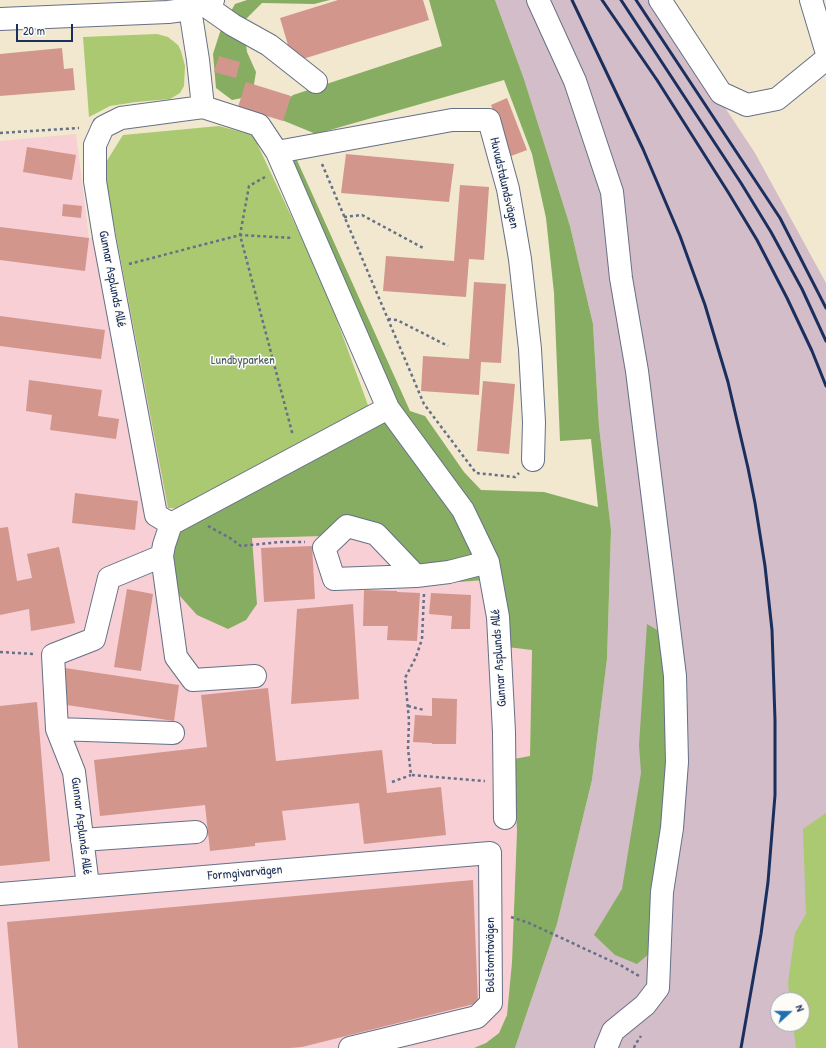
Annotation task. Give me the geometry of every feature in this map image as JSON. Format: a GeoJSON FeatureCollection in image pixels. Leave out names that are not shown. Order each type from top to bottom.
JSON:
{"type":"FeatureCollection","features":[{"type":"Feature","properties":{"kind":"street"},"geometry":{"type":"LineString","coordinates":[[538,0],[576,81],[612,192],[621,278],[637,371],[674,669],[678,762],[672,828],[662,892],[658,988],[645,1005],[613,1031],[606,1048]]}},
{"type":"Feature","properties":{"kind":"street"},"geometry":{"type":"LineString","coordinates":[[660,0],[721,93],[747,105],[777,100],[826,59]]}},
{"type":"Feature","properties":{"kind":"street"},"geometry":{"type":"LineString","coordinates":[[810,0],[826,50]]}},
{"type":"Feature","properties":{"kind":"street"},"geometry":{"type":"LineString","coordinates":[[0,19],[168,12],[202,4],[233,25],[269,46],[316,82]]}},
{"type":"Feature","properties":{"kind":"street"},"geometry":{"type":"LineString","coordinates":[[202,4],[198,60],[203,107]]}},
{"type":"Feature","properties":{"kind":"street","name":"Gunnar Asplunds Allé"},"geometry":{"type":"LineString","coordinates":[[180,520],[156,515],[95,181],[95,145],[103,127],[121,118],[203,107],[259,125],[281,162],[388,408],[463,510],[488,562],[498,617],[505,818]]}},
{"type":"Feature","properties":{"kind":"street","name":"Huvudstalundsvägen"},"geometry":{"type":"LineString","coordinates":[[281,162],[315,145],[452,120],[489,120],[508,189],[520,259],[530,349],[534,422],[533,460]]}},
{"type":"Feature","properties":{"kind":"street"},"geometry":{"type":"LineString","coordinates":[[255,676],[193,680],[176,657],[162,556],[164,545],[180,520],[388,408]]}},
{"type":"Feature","properties":{"kind":"street"},"geometry":{"type":"LineString","coordinates":[[53,655],[94,639],[109,578],[162,556]]}},
{"type":"Feature","properties":{"kind":"street"},"geometry":{"type":"LineString","coordinates":[[420,583],[449,572],[488,562]]}},
{"type":"Feature","properties":{"kind":"street","name":"Gunnar Asplunds Allé"},"geometry":{"type":"LineString","coordinates":[[53,655],[57,729],[74,772],[88,886]]}},
{"type":"Feature","properties":{"kind":"street"},"geometry":{"type":"LineString","coordinates":[[57,729],[173,733]]}},
{"type":"Feature","properties":{"kind":"street"},"geometry":{"type":"LineString","coordinates":[[82,840],[196,832]]}},
{"type":"Feature","properties":{"kind":"street","name":"Formgivarvägen"},"geometry":{"type":"LineString","coordinates":[[0,894],[490,853]]}},
{"type":"Feature","properties":{"kind":"street","name":"Bolstomtavägen"},"geometry":{"type":"LineString","coordinates":[[350,1048],[477,1017],[491,1003],[490,853]]}},
{"type":"Feature","properties":{"kind":"path"},"geometry":{"type":"LineString","coordinates":[[0,133],[103,127]]}},
{"type":"Feature","properties":{"kind":"path"},"geometry":{"type":"LineString","coordinates":[[315,145],[424,404],[476,472],[515,477],[533,460]]}},
{"type":"Feature","properties":{"kind":"path"},"geometry":{"type":"LineString","coordinates":[[281,162],[249,186],[240,235],[299,457]]}},
{"type":"Feature","properties":{"kind":"path"},"geometry":{"type":"LineString","coordinates":[[344,217],[362,215],[425,249]]}},
{"type":"Feature","properties":{"kind":"path"},"geometry":{"type":"LineString","coordinates":[[110,269],[240,235],[315,239]]}},
{"type":"Feature","properties":{"kind":"path"},"geometry":{"type":"LineString","coordinates":[[388,319],[397,320],[448,346]]}},
{"type":"Feature","properties":{"kind":"path"},"geometry":{"type":"LineString","coordinates":[[180,520],[230,538],[241,546],[280,542]]}},
{"type":"Feature","properties":{"kind":"path"},"geometry":{"type":"LineString","coordinates":[[411,775],[408,749],[409,720],[405,678],[416,657],[422,639],[420,583]]}},
{"type":"Feature","properties":{"kind":"path"},"geometry":{"type":"LineString","coordinates":[[0,652],[53,655]]}},
{"type":"Feature","properties":{"kind":"path"},"geometry":{"type":"LineString","coordinates":[[408,706],[424,710]]}},
{"type":"Feature","properties":{"kind":"path"},"geometry":{"type":"LineString","coordinates":[[392,782],[411,775],[504,783]]}},
{"type":"Feature","properties":{"kind":"path"},"geometry":{"type":"LineString","coordinates":[[507,915],[529,923],[622,966]]}},
{"type":"Feature","properties":{"kind":"shaded area"},"geometry":{"type":"Polygon","coordinates":[[[495,0],[654,0],[755,153],[826,283],[826,1048],[515,1048],[557,924],[592,780],[607,659],[611,530],[599,426],[593,324],[570,226],[524,79],[495,0]]]}},
{"type":"Feature","properties":{"kind":"shaded area"},"geometry":{"type":"Polygon","coordinates":[[[76,134],[89,238],[116,235],[168,508],[181,531],[257,604],[251,538],[325,536],[335,526],[498,578],[532,649],[530,757],[514,759],[517,831],[512,962],[507,1015],[499,1033],[486,1043],[474,1048],[0,1048],[0,141],[76,134]]]}},
{"type":"Feature","properties":{"kind":"green space"},"geometry":{"type":"Polygon","coordinates":[[[247,0],[330,0],[314,4],[262,3],[243,22],[247,52],[256,72],[252,96],[232,100],[216,88],[213,54],[221,29],[235,4],[247,0]]]}},
{"type":"Feature","properties":{"kind":"green space"},"geometry":{"type":"Polygon","coordinates":[[[429,0],[495,0],[524,79],[570,226],[593,324],[599,426],[611,530],[607,659],[592,780],[557,924],[515,1048],[474,1048],[486,1043],[499,1033],[507,1015],[512,962],[517,831],[514,759],[530,756],[532,650],[507,647],[498,579],[432,584],[378,528],[325,536],[252,538],[257,604],[246,620],[228,629],[197,615],[179,595],[165,564],[181,531],[399,415],[287,162],[296,158],[410,411],[425,416],[464,472],[481,490],[544,492],[598,507],[591,439],[560,441],[554,293],[546,218],[532,154],[504,80],[316,134],[277,118],[276,110],[293,95],[442,46],[429,0]]]}},
{"type":"Feature","properties":{"kind":"green space"},"geometry":{"type":"Polygon","coordinates":[[[157,34],[168,37],[178,45],[181,51],[185,66],[184,86],[180,93],[170,99],[110,106],[89,117],[83,37],[157,34]]]}},
{"type":"Feature","properties":{"kind":"green space","name":"Lundbyparken"},"geometry":{"type":"Polygon","coordinates":[[[219,126],[253,135],[326,290],[369,408],[185,509],[168,508],[103,167],[123,135],[219,126]]]}},
{"type":"Feature","properties":{"kind":"green space"},"geometry":{"type":"Polygon","coordinates":[[[647,624],[664,634],[669,732],[664,833],[650,953],[637,964],[615,955],[594,935],[622,889],[641,773],[639,745],[647,624]]]}},
{"type":"Feature","properties":{"kind":"green space"},"geometry":{"type":"Polygon","coordinates":[[[826,813],[826,1048],[796,1048],[794,1032],[810,1032],[810,992],[789,992],[788,983],[795,933],[806,914],[803,829],[826,813]]]}},
{"type":"Feature","properties":{"kind":"building"},"geometry":{"type":"Polygon","coordinates":[[[338,0],[423,0],[429,20],[293,62],[280,18],[338,0]]]}},
{"type":"Feature","properties":{"kind":"building"},"geometry":{"type":"Polygon","coordinates":[[[62,48],[64,69],[73,68],[75,90],[0,96],[0,54],[62,48]]]}},
{"type":"Feature","properties":{"kind":"building"},"geometry":{"type":"Polygon","coordinates":[[[219,56],[240,62],[236,78],[214,72],[219,56]]]}},
{"type":"Feature","properties":{"kind":"building"},"geometry":{"type":"Polygon","coordinates":[[[246,82],[291,96],[283,121],[238,107],[246,82]]]}},
{"type":"Feature","properties":{"kind":"building"},"geometry":{"type":"Polygon","coordinates":[[[507,98],[527,150],[511,156],[491,105],[507,98]]]}},
{"type":"Feature","properties":{"kind":"building"},"geometry":{"type":"Polygon","coordinates":[[[27,147],[76,155],[72,180],[23,172],[27,147]]]}},
{"type":"Feature","properties":{"kind":"building"},"geometry":{"type":"Polygon","coordinates":[[[346,154],[454,164],[449,202],[341,193],[346,154]]]}},
{"type":"Feature","properties":{"kind":"building"},"geometry":{"type":"Polygon","coordinates":[[[460,185],[489,187],[484,260],[469,259],[466,297],[383,291],[386,256],[454,261],[460,185]]]}},
{"type":"Feature","properties":{"kind":"building"},"geometry":{"type":"Polygon","coordinates":[[[63,204],[82,206],[81,218],[62,216],[63,204]]]}},
{"type":"Feature","properties":{"kind":"building"},"geometry":{"type":"Polygon","coordinates":[[[0,227],[89,238],[85,271],[0,260],[0,227]]]}},
{"type":"Feature","properties":{"kind":"building"},"geometry":{"type":"Polygon","coordinates":[[[474,282],[506,284],[501,363],[481,362],[479,395],[421,391],[423,356],[469,359],[474,282]]]}},
{"type":"Feature","properties":{"kind":"building"},"geometry":{"type":"Polygon","coordinates":[[[0,316],[105,330],[101,359],[0,346],[0,316]]]}},
{"type":"Feature","properties":{"kind":"building"},"geometry":{"type":"Polygon","coordinates":[[[29,380],[102,390],[98,416],[119,419],[116,439],[50,430],[52,415],[26,411],[29,380]]]}},
{"type":"Feature","properties":{"kind":"building"},"geometry":{"type":"Polygon","coordinates":[[[483,381],[515,384],[509,454],[477,451],[483,381]]]}},
{"type":"Feature","properties":{"kind":"building"},"geometry":{"type":"Polygon","coordinates":[[[75,493],[138,501],[135,530],[72,523],[75,493]]]}},
{"type":"Feature","properties":{"kind":"building"},"geometry":{"type":"Polygon","coordinates":[[[8,527],[17,581],[32,578],[27,554],[59,547],[75,623],[31,631],[29,609],[0,615],[0,528],[8,527]]]}},
{"type":"Feature","properties":{"kind":"building"},"geometry":{"type":"Polygon","coordinates":[[[312,546],[315,599],[264,602],[261,548],[312,546]]]}},
{"type":"Feature","properties":{"kind":"building"},"geometry":{"type":"Polygon","coordinates":[[[127,589],[153,594],[141,671],[114,667],[127,589]]]}},
{"type":"Feature","properties":{"kind":"building"},"geometry":{"type":"Polygon","coordinates":[[[364,590],[420,593],[417,641],[387,640],[388,626],[363,626],[364,590]]]}},
{"type":"Feature","properties":{"kind":"building"},"geometry":{"type":"Polygon","coordinates":[[[431,593],[471,595],[470,629],[451,629],[452,616],[429,614],[431,593]]]}},
{"type":"Feature","properties":{"kind":"building"},"geometry":{"type":"Polygon","coordinates":[[[353,604],[359,699],[291,704],[297,609],[353,604]]]}},
{"type":"Feature","properties":{"kind":"building"},"geometry":{"type":"Polygon","coordinates":[[[65,668],[179,685],[174,721],[60,704],[65,668]]]}},
{"type":"Feature","properties":{"kind":"building"},"geometry":{"type":"Polygon","coordinates":[[[268,688],[276,761],[382,750],[387,793],[441,787],[446,835],[364,844],[359,803],[282,811],[286,840],[255,843],[255,846],[210,851],[205,805],[100,816],[94,760],[207,747],[201,695],[268,688]]]}},
{"type":"Feature","properties":{"kind":"building"},"geometry":{"type":"Polygon","coordinates":[[[432,698],[457,699],[456,744],[413,742],[415,715],[432,716],[432,698]]]}},
{"type":"Feature","properties":{"kind":"building"},"geometry":{"type":"Polygon","coordinates":[[[37,702],[50,861],[0,866],[0,706],[37,702]]]}},
{"type":"Feature","properties":{"kind":"building"},"geometry":{"type":"Polygon","coordinates":[[[473,880],[478,1003],[302,1047],[18,1048],[7,922],[473,880]]]}},
{"type":"Feature","properties":{"kind":"railway"},"geometry":{"type":"LineString","coordinates":[[572,0],[643,149],[680,236],[705,305],[728,382],[755,503],[765,566],[772,630],[775,720],[775,795],[768,882],[761,934],[741,1048]]}},
{"type":"Feature","properties":{"kind":"railway"},"geometry":{"type":"LineString","coordinates":[[602,0],[657,80],[757,240],[787,298],[812,351],[826,386]]}},
{"type":"Feature","properties":{"kind":"railway"},"geometry":{"type":"LineString","coordinates":[[621,0],[741,183],[771,232],[802,289],[826,341]]}},
{"type":"Feature","properties":{"kind":"railway"},"geometry":{"type":"LineString","coordinates":[[636,0],[780,218],[826,308]]}}]}
